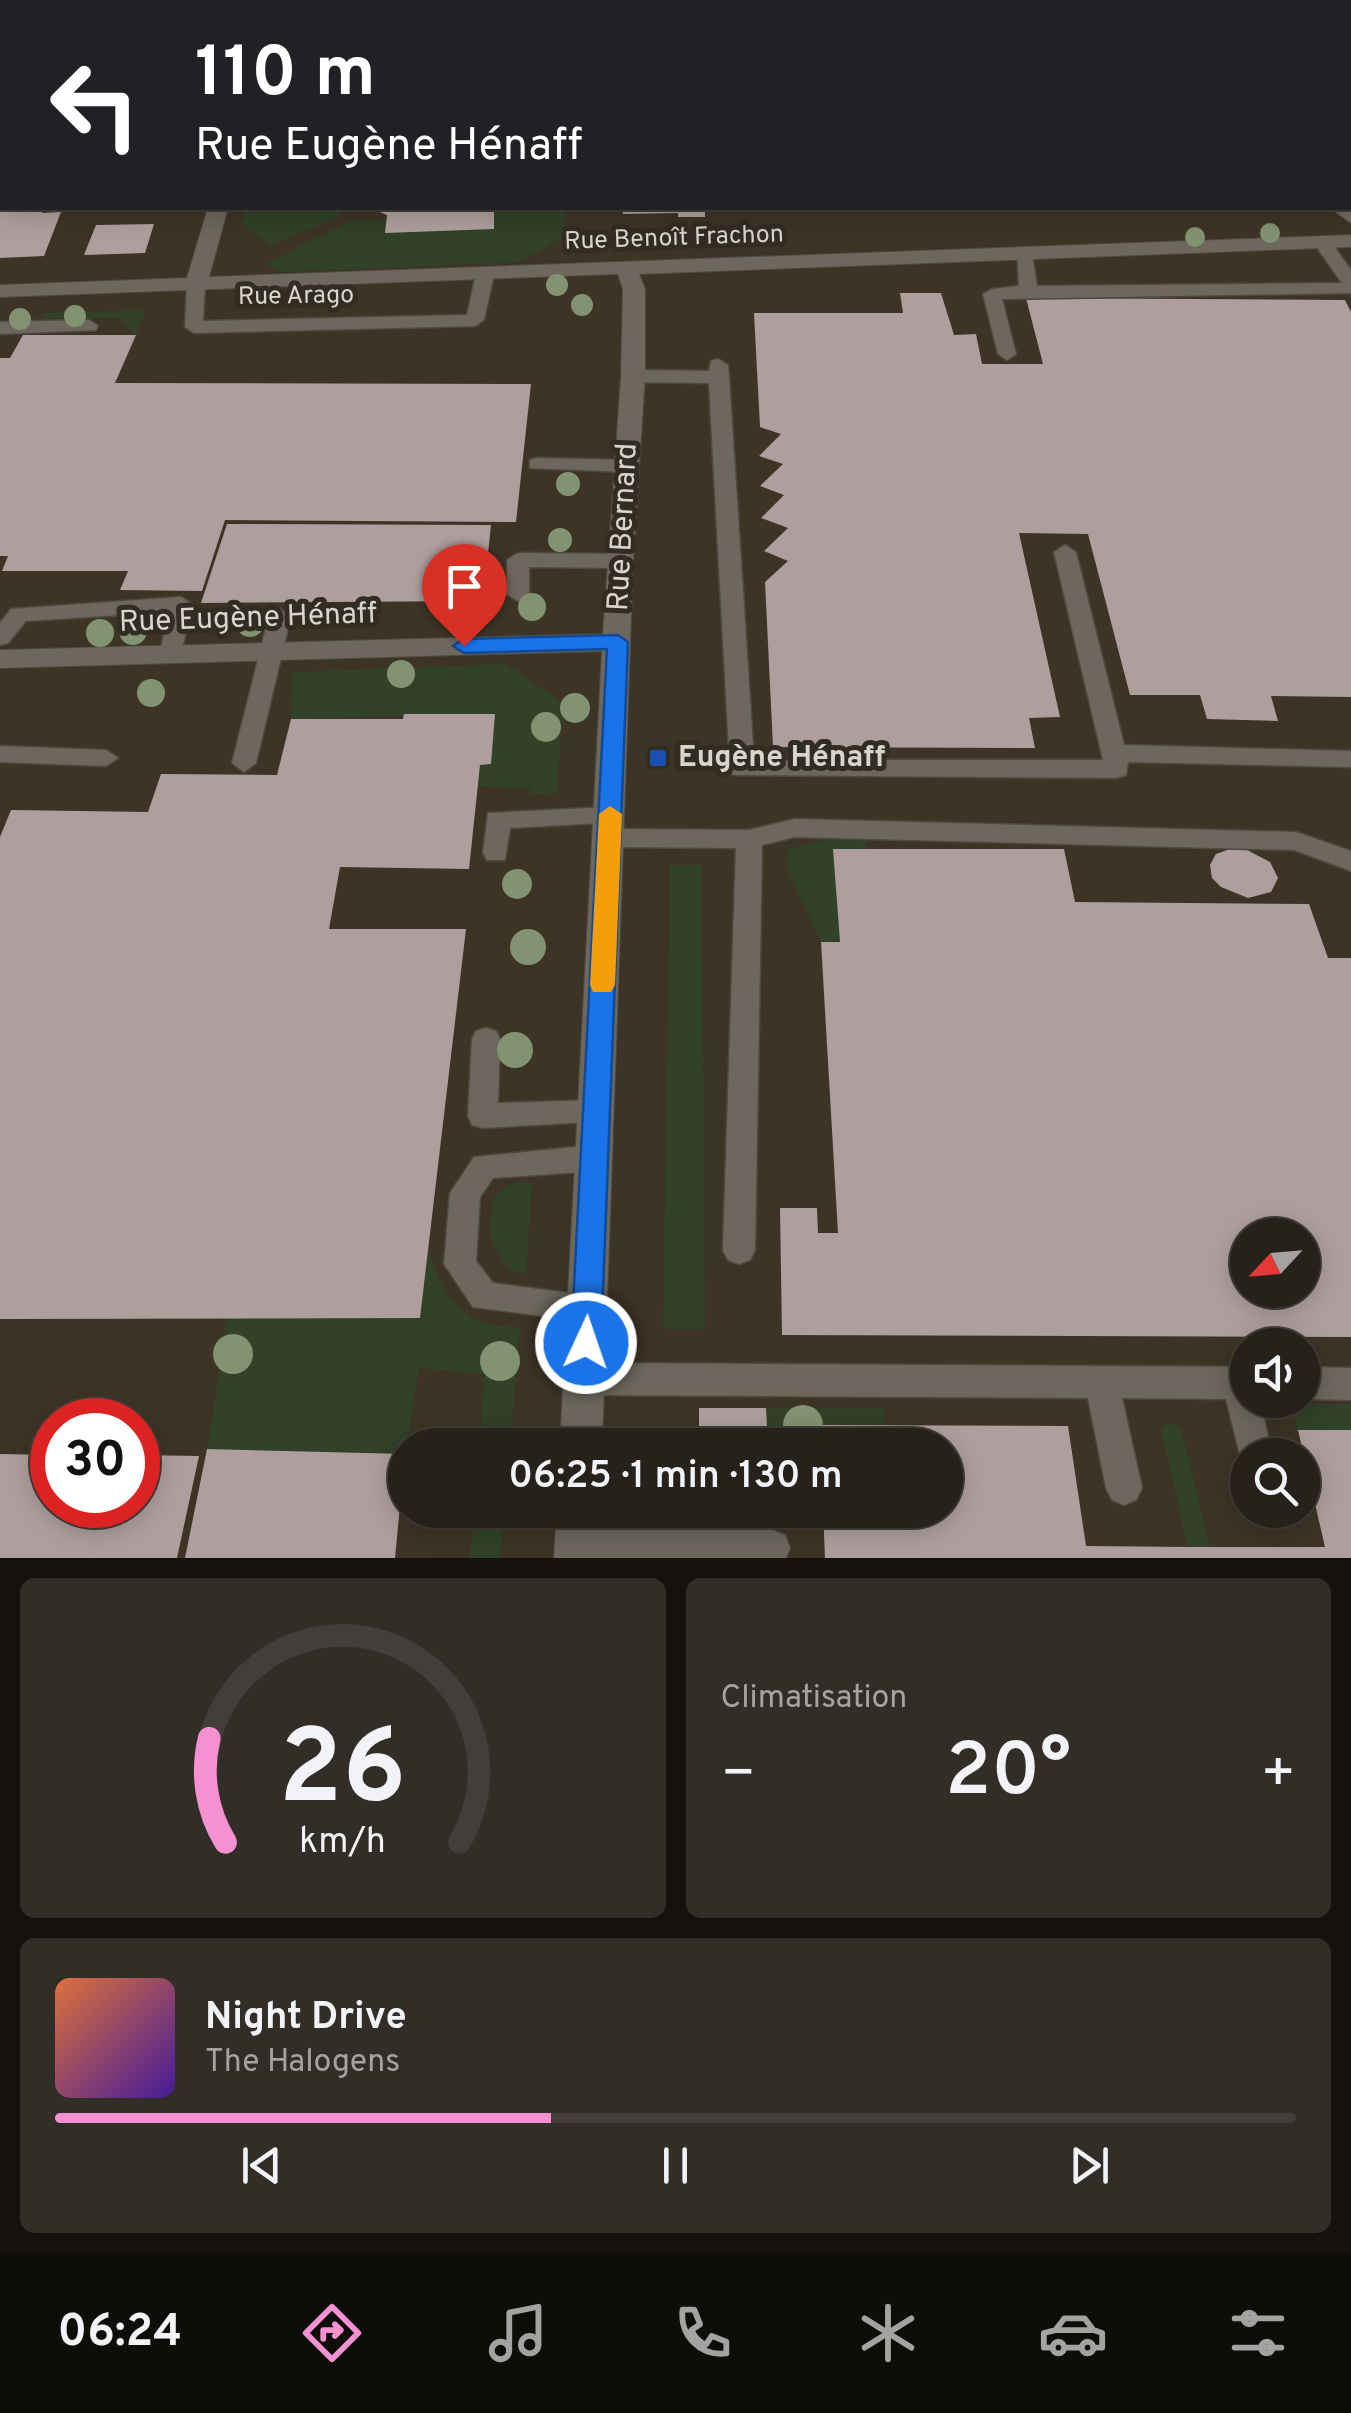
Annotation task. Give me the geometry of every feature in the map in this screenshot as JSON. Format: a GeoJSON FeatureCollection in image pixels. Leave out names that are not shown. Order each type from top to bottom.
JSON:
{"type":"FeatureCollection","features":[{"type":"Feature","properties":{"kind":"street","name":"Rue Arago"},"geometry":{"type":"LineString","coordinates":[[196,284],[217,210]]}},
{"type":"Feature","properties":{"kind":"street","name":"Rue Benoît Frachon"},"geometry":{"type":"LineString","coordinates":[[0,291],[1351,241]]}},
{"type":"Feature","properties":{"kind":"street","name":"Rue Bernard"},"geometry":{"type":"LineString","coordinates":[[582,1428],[620,561],[633,376],[634,290],[628,269]]}},
{"type":"Feature","properties":{"kind":"street","name":"Rue Eugène Hénaff"},"geometry":{"type":"LineString","coordinates":[[0,659],[618,642]]}},
{"type":"Feature","properties":{"kind":"lane"},"geometry":{"type":"LineString","coordinates":[[1322,242],[1351,286]]}},
{"type":"Feature","properties":{"kind":"lane"},"geometry":{"type":"LineString","coordinates":[[1022,254],[1029,291]]}},
{"type":"Feature","properties":{"kind":"lane","name":"Rue Arago"},"geometry":{"type":"LineString","coordinates":[[196,284],[194,328],[476,320],[485,274]]}},
{"type":"Feature","properties":{"kind":"lane"},"geometry":{"type":"LineString","coordinates":[[1007,354],[992,294],[1351,286]]}},
{"type":"Feature","properties":{"kind":"lane"},"geometry":{"type":"LineString","coordinates":[[0,328],[89,326]]}},
{"type":"Feature","properties":{"kind":"lane"},"geometry":{"type":"LineString","coordinates":[[633,376],[718,371],[742,769],[1117,770],[1065,552]]}},
{"type":"Feature","properties":{"kind":"lane"},"geometry":{"type":"LineString","coordinates":[[537,464],[627,466]]}},
{"type":"Feature","properties":{"kind":"lane"},"geometry":{"type":"LineString","coordinates":[[518,594],[518,560],[620,561]]}},
{"type":"Feature","properties":{"kind":"lane"},"geometry":{"type":"LineString","coordinates":[[0,638],[19,614],[182,604],[172,654]]}},
{"type":"Feature","properties":{"kind":"lane"},"geometry":{"type":"LineString","coordinates":[[244,763],[280,616]]}},
{"type":"Feature","properties":{"kind":"lane"},"geometry":{"type":"LineString","coordinates":[[1114,752],[1351,758]]}},
{"type":"Feature","properties":{"kind":"lane"},"geometry":{"type":"LineString","coordinates":[[0,754],[106,758]]}},
{"type":"Feature","properties":{"kind":"lane"},"geometry":{"type":"LineString","coordinates":[[496,853],[497,819],[748,839],[795,828],[1296,841],[1351,861]]}},
{"type":"Feature","properties":{"kind":"lane"},"geometry":{"type":"LineString","coordinates":[[739,1250],[748,839]]}},
{"type":"Feature","properties":{"kind":"lane"},"geometry":{"type":"LineString","coordinates":[[486,1039],[483,1116],[596,1112]]}},
{"type":"Feature","properties":{"kind":"lane"},"geometry":{"type":"LineString","coordinates":[[588,1307],[484,1297],[460,1264],[464,1193],[485,1166],[594,1158]]}},
{"type":"Feature","properties":{"kind":"lane"},"geometry":{"type":"LineString","coordinates":[[584,1379],[1230,1383]]}},
{"type":"Feature","properties":{"kind":"lane"},"geometry":{"type":"LineString","coordinates":[[1102,1382],[1124,1488]]}},
{"type":"Feature","properties":{"kind":"lane"},"geometry":{"type":"LineString","coordinates":[[1320,1383],[1351,1384]]}},
{"type":"Feature","properties":{"kind":"lane"},"geometry":{"type":"LineString","coordinates":[[577,1538],[772,1548]]}},
{"type":"Feature","properties":{"kind":"shaded area"},"geometry":{"type":"Polygon","coordinates":[[[0,210],[1351,210],[1351,1558],[0,1558],[0,210]]]}},
{"type":"Feature","properties":{"kind":"green space"},"geometry":{"type":"Polygon","coordinates":[[[246,210],[340,210],[340,216],[271,245],[242,224],[246,210]]]}},
{"type":"Feature","properties":{"kind":"green space"},"geometry":{"type":"Polygon","coordinates":[[[494,210],[565,210],[564,237],[519,262],[282,272],[266,264],[350,221],[386,220],[386,232],[493,229],[494,210]]]}},
{"type":"Feature","properties":{"kind":"green space"},"geometry":{"type":"Polygon","coordinates":[[[146,310],[136,335],[118,318],[39,318],[44,313],[146,310]]]}},
{"type":"Feature","properties":{"kind":"green space"},"geometry":{"type":"Polygon","coordinates":[[[506,664],[563,703],[557,793],[530,795],[530,788],[478,786],[480,765],[491,763],[495,714],[291,719],[292,672],[506,664]]]}},
{"type":"Feature","properties":{"kind":"green space"},"geometry":{"type":"Polygon","coordinates":[[[828,839],[866,840],[867,849],[834,849],[840,942],[821,942],[787,870],[788,849],[828,839]]]}},
{"type":"Feature","properties":{"kind":"green space"},"geometry":{"type":"Polygon","coordinates":[[[670,865],[702,865],[705,1329],[663,1329],[670,865]]]}},
{"type":"Feature","properties":{"kind":"green space"},"geometry":{"type":"Polygon","coordinates":[[[532,1183],[526,1274],[508,1269],[489,1237],[493,1199],[507,1185],[532,1183]]]}},
{"type":"Feature","properties":{"kind":"green space"},"geometry":{"type":"Polygon","coordinates":[[[428,1250],[442,1284],[459,1308],[483,1322],[520,1327],[511,1428],[480,1428],[485,1374],[419,1368],[409,1428],[388,1428],[388,1454],[207,1449],[228,1318],[419,1318],[428,1250]]]}},
{"type":"Feature","properties":{"kind":"green space"},"geometry":{"type":"Polygon","coordinates":[[[1320,1404],[1351,1404],[1351,1430],[1298,1430],[1294,1418],[1320,1418],[1320,1404]]]}},
{"type":"Feature","properties":{"kind":"green space"},"geometry":{"type":"Polygon","coordinates":[[[766,1408],[883,1408],[884,1425],[767,1428],[766,1408]]]}},
{"type":"Feature","properties":{"kind":"green space"},"geometry":{"type":"Polygon","coordinates":[[[1174,1423],[1182,1432],[1210,1547],[1188,1547],[1161,1430],[1174,1423]]]}},
{"type":"Feature","properties":{"kind":"green space"},"geometry":{"type":"Polygon","coordinates":[[[472,1528],[502,1528],[500,1558],[470,1558],[472,1528]]]}},
{"type":"Feature","properties":{"kind":"building"},"geometry":{"type":"Polygon","coordinates":[[[0,210],[61,212],[44,256],[0,258],[0,210]]]}},
{"type":"Feature","properties":{"kind":"building"},"geometry":{"type":"Polygon","coordinates":[[[375,210],[494,210],[494,229],[385,233],[387,215],[375,210]]]}},
{"type":"Feature","properties":{"kind":"building"},"geometry":{"type":"Polygon","coordinates":[[[623,210],[711,212],[705,212],[705,217],[678,217],[678,213],[623,214],[623,210]]]}},
{"type":"Feature","properties":{"kind":"building"},"geometry":{"type":"Polygon","coordinates":[[[154,224],[145,253],[84,255],[96,225],[154,224]]]}},
{"type":"Feature","properties":{"kind":"building"},"geometry":{"type":"Polygon","coordinates":[[[900,293],[941,293],[954,335],[976,334],[982,364],[1043,364],[1026,298],[1345,300],[1351,312],[1351,697],[1271,696],[1278,721],[1207,719],[1200,695],[1130,695],[1088,534],[1019,533],[1060,717],[1029,718],[1035,748],[773,747],[765,582],[788,561],[764,551],[788,528],[761,518],[784,495],[760,486],[783,464],[759,456],[781,434],[760,427],[754,313],[903,313],[900,293]]]}},
{"type":"Feature","properties":{"kind":"building"},"geometry":{"type":"Polygon","coordinates":[[[23,335],[136,335],[115,383],[531,384],[516,522],[225,520],[202,591],[120,590],[128,571],[2,571],[8,556],[0,556],[0,358],[10,358],[23,335]]]}},
{"type":"Feature","properties":{"kind":"building"},"geometry":{"type":"Polygon","coordinates":[[[227,524],[491,525],[483,601],[201,603],[227,524]]]}},
{"type":"Feature","properties":{"kind":"building"},"geometry":{"type":"Polygon","coordinates":[[[404,714],[495,714],[491,764],[480,765],[469,869],[340,867],[329,929],[466,929],[420,1318],[0,1319],[0,837],[11,810],[148,812],[161,774],[277,775],[291,719],[403,719],[404,714]]]}},
{"type":"Feature","properties":{"kind":"building"},"geometry":{"type":"Polygon","coordinates":[[[833,849],[1064,849],[1075,902],[1309,904],[1328,958],[1351,958],[1351,1337],[1320,1337],[1320,1328],[1230,1328],[1230,1337],[782,1335],[780,1208],[817,1208],[818,1233],[838,1233],[821,942],[840,942],[833,849]]]}},
{"type":"Feature","properties":{"kind":"building"},"geometry":{"type":"Polygon","coordinates":[[[1230,849],[1247,850],[1270,862],[1278,878],[1271,892],[1248,898],[1221,887],[1212,878],[1210,865],[1216,854],[1230,849]]]}},
{"type":"Feature","properties":{"kind":"building"},"geometry":{"type":"Polygon","coordinates":[[[699,1408],[766,1408],[767,1428],[699,1428],[699,1408]]]}},
{"type":"Feature","properties":{"kind":"building"},"geometry":{"type":"Polygon","coordinates":[[[819,1425],[1068,1426],[1086,1546],[1188,1547],[1325,1547],[1320,1525],[1320,1438],[1300,1438],[1298,1430],[1351,1430],[1351,1558],[825,1558],[824,1528],[963,1528],[963,1428],[819,1425]]]}},
{"type":"Feature","properties":{"kind":"building"},"geometry":{"type":"Polygon","coordinates":[[[207,1449],[388,1454],[388,1528],[398,1528],[395,1558],[185,1558],[207,1449]]]}},
{"type":"Feature","properties":{"kind":"building"},"geometry":{"type":"Polygon","coordinates":[[[0,1454],[30,1455],[30,1528],[160,1528],[160,1455],[199,1456],[177,1558],[0,1558],[0,1454]]]}},
{"type":"Feature","properties":{"kind":"slow traffic"},"geometry":{"type":"LineString","coordinates":[[602,985],[610,814]]}},
{"type":"Feature","properties":{"kind":"place","name":"Eugène Hénaff"},"geometry":{"type":"Point","coordinates":[658,758]}},
{"type":"Feature","properties":{"kind":"route"},"geometry":{"type":"LineString","coordinates":[[464,646],[618,642],[586,1343]]}}]}
